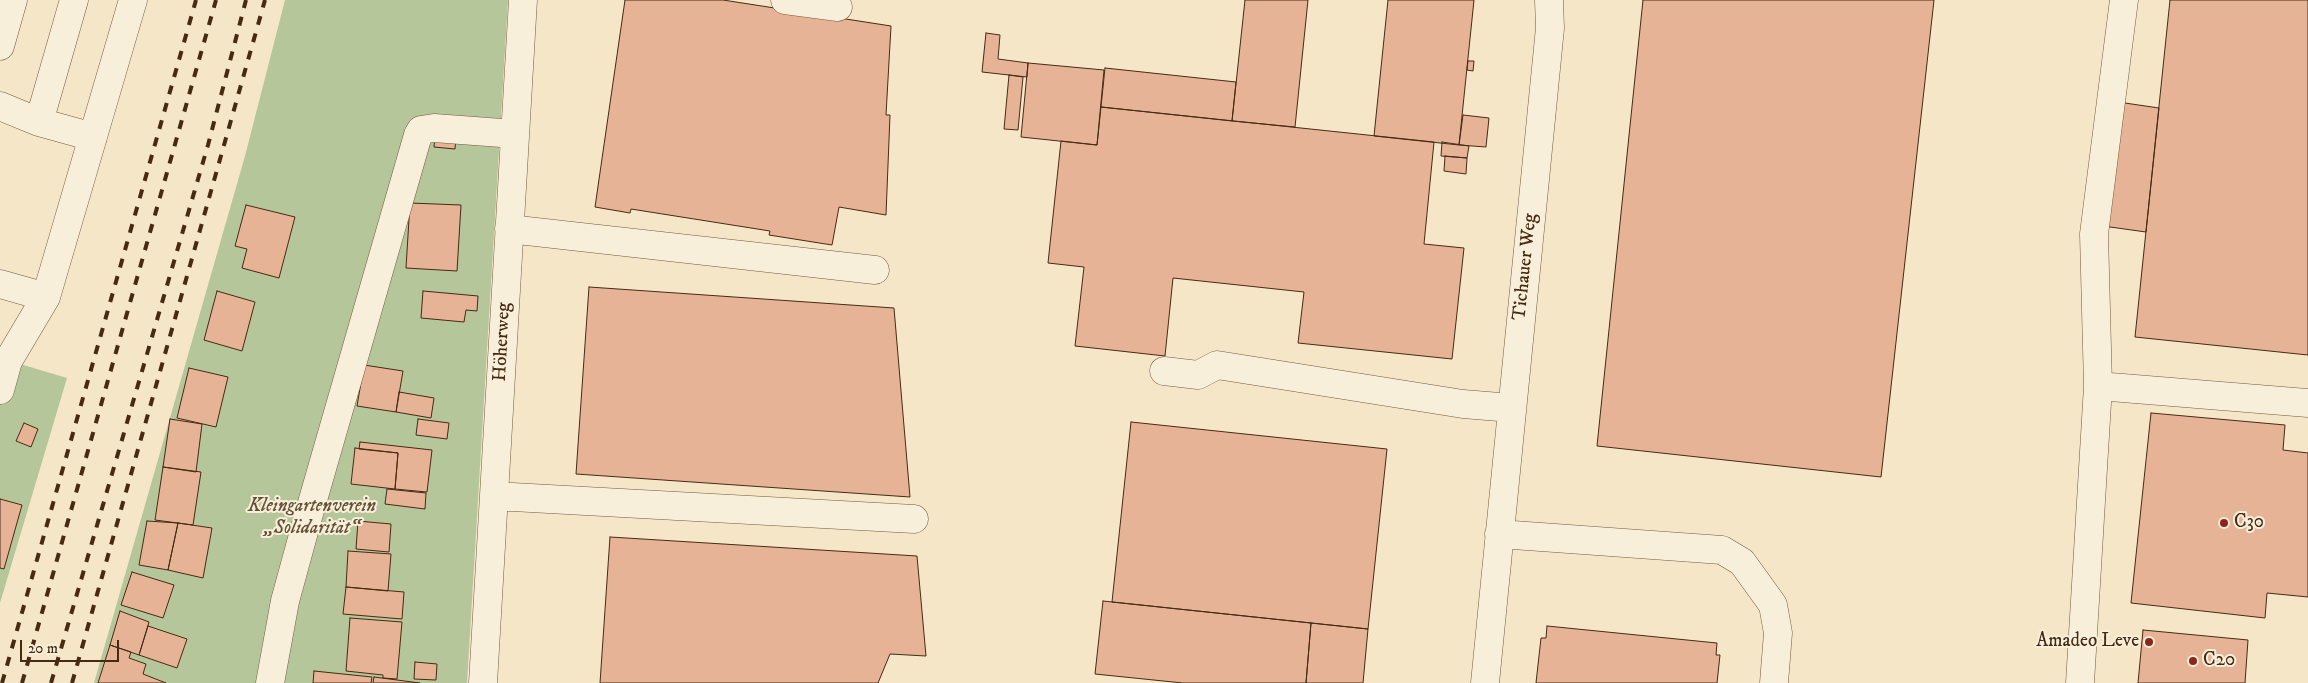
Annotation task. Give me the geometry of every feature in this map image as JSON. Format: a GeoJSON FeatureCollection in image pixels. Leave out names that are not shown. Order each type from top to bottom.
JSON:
{"type":"FeatureCollection","features":[{"type":"Feature","properties":{"kind":"street"},"geometry":{"type":"LineString","coordinates":[[0,46],[13,0]]}},
{"type":"Feature","properties":{"kind":"street"},"geometry":{"type":"LineString","coordinates":[[39,122],[74,0]]}},
{"type":"Feature","properties":{"kind":"street"},"geometry":{"type":"LineString","coordinates":[[0,390],[8,361],[46,297],[133,0]]}},
{"type":"Feature","properties":{"kind":"street","name":"Höherweg"},"geometry":{"type":"LineString","coordinates":[[482,683],[523,0]]}},
{"type":"Feature","properties":{"kind":"street"},"geometry":{"type":"LineString","coordinates":[[785,0],[838,7]]}},
{"type":"Feature","properties":{"kind":"street","name":"Tichauer Weg"},"geometry":{"type":"LineString","coordinates":[[1485,683],[1550,28],[1549,0]]}},
{"type":"Feature","properties":{"kind":"street"},"geometry":{"type":"LineString","coordinates":[[2080,683],[2098,386],[2094,234],[2124,0]]}},
{"type":"Feature","properties":{"kind":"street"},"geometry":{"type":"LineString","coordinates":[[0,106],[39,122],[92,137]]}},
{"type":"Feature","properties":{"kind":"street"},"geometry":{"type":"LineString","coordinates":[[270,683],[286,601],[308,518],[418,135],[421,130],[434,128],[515,134]]}},
{"type":"Feature","properties":{"kind":"street"},"geometry":{"type":"LineString","coordinates":[[509,229],[875,270]]}},
{"type":"Feature","properties":{"kind":"street"},"geometry":{"type":"LineString","coordinates":[[0,284],[46,297]]}},
{"type":"Feature","properties":{"kind":"street"},"geometry":{"type":"LineString","coordinates":[[1164,371],[1198,375],[1217,365],[1463,404],[1512,408]]}},
{"type":"Feature","properties":{"kind":"street"},"geometry":{"type":"LineString","coordinates":[[2098,386],[2308,403]]}},
{"type":"Feature","properties":{"kind":"street"},"geometry":{"type":"LineString","coordinates":[[494,496],[914,520]]}},
{"type":"Feature","properties":{"kind":"street"},"geometry":{"type":"LineString","coordinates":[[1499,534],[1722,550],[1742,562],[1773,605],[1778,633],[1774,683]]}},
{"type":"Feature","properties":{"kind":"green space","name":"Kleingartenverein „Solidarität“"},"geometry":{"type":"Polygon","coordinates":[[[285,0],[508,0],[467,683],[94,683],[245,156],[285,0]]]}},
{"type":"Feature","properties":{"kind":"green space"},"geometry":{"type":"Polygon","coordinates":[[[0,358],[67,378],[0,603],[0,358]]]}},
{"type":"Feature","properties":{"kind":"building"},"geometry":{"type":"Polygon","coordinates":[[[625,0],[723,0],[891,26],[886,115],[890,115],[886,215],[839,207],[832,245],[769,235],[770,231],[631,209],[630,213],[595,207],[625,0]]]}},
{"type":"Feature","properties":{"kind":"building"},"geometry":{"type":"Polygon","coordinates":[[[1245,0],[1308,0],[1295,127],[1232,121],[1245,0]]]}},
{"type":"Feature","properties":{"kind":"building"},"geometry":{"type":"Polygon","coordinates":[[[1388,0],[1474,0],[1459,145],[1374,136],[1388,0]]]}},
{"type":"Feature","properties":{"kind":"building"},"geometry":{"type":"Polygon","coordinates":[[[1643,0],[1934,0],[1881,477],[1597,446],[1643,0]]]}},
{"type":"Feature","properties":{"kind":"building"},"geometry":{"type":"Polygon","coordinates":[[[2170,0],[2308,0],[2308,355],[2135,337],[2170,0]]]}},
{"type":"Feature","properties":{"kind":"building"},"geometry":{"type":"Polygon","coordinates":[[[986,33],[1000,35],[998,59],[1028,63],[1027,77],[982,72],[986,33]]]}},
{"type":"Feature","properties":{"kind":"building"},"geometry":{"type":"Polygon","coordinates":[[[1468,61],[1474,61],[1473,71],[1467,70],[1468,61]]]}},
{"type":"Feature","properties":{"kind":"building"},"geometry":{"type":"Polygon","coordinates":[[[1028,63],[1104,70],[1097,145],[1021,137],[1028,63]]]}},
{"type":"Feature","properties":{"kind":"building"},"geometry":{"type":"Polygon","coordinates":[[[1105,68],[1236,82],[1232,121],[1101,107],[1105,68]]]}},
{"type":"Feature","properties":{"kind":"building"},"geometry":{"type":"Polygon","coordinates":[[[1009,75],[1023,77],[1018,130],[1004,129],[1009,75]]]}},
{"type":"Feature","properties":{"kind":"building"},"geometry":{"type":"Polygon","coordinates":[[[2118,102],[2159,108],[2146,232],[2103,226],[2118,102]]]}},
{"type":"Feature","properties":{"kind":"building"},"geometry":{"type":"Polygon","coordinates":[[[1101,107],[1434,142],[1424,244],[1464,248],[1452,359],[1298,343],[1304,292],[1173,278],[1165,356],[1075,346],[1084,267],[1048,263],[1061,141],[1097,145],[1101,107]]]}},
{"type":"Feature","properties":{"kind":"building"},"geometry":{"type":"Polygon","coordinates":[[[1463,115],[1489,118],[1486,147],[1459,145],[1463,115]]]}},
{"type":"Feature","properties":{"kind":"building"},"geometry":{"type":"Polygon","coordinates":[[[435,134],[456,136],[455,149],[434,147],[435,134]]]}},
{"type":"Feature","properties":{"kind":"building"},"geometry":{"type":"Polygon","coordinates":[[[1442,142],[1469,146],[1467,158],[1441,156],[1442,142]]]}},
{"type":"Feature","properties":{"kind":"building"},"geometry":{"type":"Polygon","coordinates":[[[1445,156],[1467,158],[1466,174],[1444,171],[1445,156]]]}},
{"type":"Feature","properties":{"kind":"building"},"geometry":{"type":"Polygon","coordinates":[[[410,203],[461,205],[457,271],[406,268],[410,203]]]}},
{"type":"Feature","properties":{"kind":"building"},"geometry":{"type":"Polygon","coordinates":[[[246,205],[295,217],[279,278],[242,268],[247,249],[235,246],[246,205]]]}},
{"type":"Feature","properties":{"kind":"building"},"geometry":{"type":"Polygon","coordinates":[[[589,287],[894,308],[910,497],[576,474],[589,287]]]}},
{"type":"Feature","properties":{"kind":"building"},"geometry":{"type":"Polygon","coordinates":[[[217,291],[255,302],[242,351],[204,340],[217,291]]]}},
{"type":"Feature","properties":{"kind":"building"},"geometry":{"type":"Polygon","coordinates":[[[423,291],[478,296],[477,311],[466,310],[464,322],[421,318],[423,291]]]}},
{"type":"Feature","properties":{"kind":"building"},"geometry":{"type":"Polygon","coordinates":[[[364,365],[403,371],[396,412],[357,406],[364,365]]]}},
{"type":"Feature","properties":{"kind":"building"},"geometry":{"type":"Polygon","coordinates":[[[189,368],[228,377],[216,427],[177,418],[189,368]]]}},
{"type":"Feature","properties":{"kind":"building"},"geometry":{"type":"Polygon","coordinates":[[[399,392],[434,398],[431,418],[396,412],[399,392]]]}},
{"type":"Feature","properties":{"kind":"building","name":"C30"},"geometry":{"type":"Polygon","coordinates":[[[2151,413],[2285,425],[2283,450],[2308,453],[2308,597],[2267,593],[2265,618],[2131,603],[2151,413]]]}},
{"type":"Feature","properties":{"kind":"building"},"geometry":{"type":"Polygon","coordinates":[[[170,419],[202,424],[196,472],[163,467],[170,419]]]}},
{"type":"Feature","properties":{"kind":"building"},"geometry":{"type":"Polygon","coordinates":[[[418,419],[449,423],[447,439],[416,435],[418,419]]]}},
{"type":"Feature","properties":{"kind":"building"},"geometry":{"type":"Polygon","coordinates":[[[1131,422],[1387,449],[1368,629],[1112,602],[1131,422]]]}},
{"type":"Feature","properties":{"kind":"building"},"geometry":{"type":"Polygon","coordinates":[[[24,423],[38,429],[31,447],[16,441],[24,423]]]}},
{"type":"Feature","properties":{"kind":"building"},"geometry":{"type":"Polygon","coordinates":[[[360,442],[432,450],[427,492],[395,489],[398,453],[359,449],[360,442]]]}},
{"type":"Feature","properties":{"kind":"building"},"geometry":{"type":"Polygon","coordinates":[[[355,448],[398,453],[395,489],[351,484],[355,448]]]}},
{"type":"Feature","properties":{"kind":"building"},"geometry":{"type":"Polygon","coordinates":[[[163,467],[201,472],[193,525],[155,520],[163,467]]]}},
{"type":"Feature","properties":{"kind":"building"},"geometry":{"type":"Polygon","coordinates":[[[387,489],[426,493],[425,509],[385,504],[387,489]]]}},
{"type":"Feature","properties":{"kind":"building"},"geometry":{"type":"Polygon","coordinates":[[[0,499],[22,505],[4,569],[0,568],[0,499]]]}},
{"type":"Feature","properties":{"kind":"building"},"geometry":{"type":"Polygon","coordinates":[[[147,521],[178,523],[168,570],[139,565],[147,521]]]}},
{"type":"Feature","properties":{"kind":"building"},"geometry":{"type":"Polygon","coordinates":[[[358,521],[391,524],[389,552],[356,549],[358,521]]]}},
{"type":"Feature","properties":{"kind":"building"},"geometry":{"type":"Polygon","coordinates":[[[178,523],[212,528],[203,578],[168,570],[178,523]]]}},
{"type":"Feature","properties":{"kind":"building"},"geometry":{"type":"Polygon","coordinates":[[[610,537],[917,556],[926,656],[890,654],[878,683],[600,683],[610,537]]]}},
{"type":"Feature","properties":{"kind":"building"},"geometry":{"type":"Polygon","coordinates":[[[348,551],[391,554],[388,591],[346,587],[348,551]]]}},
{"type":"Feature","properties":{"kind":"building"},"geometry":{"type":"Polygon","coordinates":[[[132,572],[174,585],[163,618],[121,605],[132,572]]]}},
{"type":"Feature","properties":{"kind":"building"},"geometry":{"type":"Polygon","coordinates":[[[346,587],[404,592],[402,619],[343,614],[346,587]]]}},
{"type":"Feature","properties":{"kind":"building"},"geometry":{"type":"Polygon","coordinates":[[[1103,601],[1311,623],[1306,683],[1183,683],[1095,674],[1103,601]]]}},
{"type":"Feature","properties":{"kind":"building"},"geometry":{"type":"Polygon","coordinates":[[[120,611],[149,622],[139,655],[110,645],[120,611]]]}},
{"type":"Feature","properties":{"kind":"building"},"geometry":{"type":"Polygon","coordinates":[[[350,618],[402,622],[397,679],[383,678],[383,675],[346,671],[350,618]]]}},
{"type":"Feature","properties":{"kind":"building"},"geometry":{"type":"Polygon","coordinates":[[[1311,623],[1368,629],[1363,683],[1306,683],[1311,623]]]}},
{"type":"Feature","properties":{"kind":"building"},"geometry":{"type":"Polygon","coordinates":[[[148,626],[187,639],[177,668],[139,655],[148,626]]]}},
{"type":"Feature","properties":{"kind":"building"},"geometry":{"type":"Polygon","coordinates":[[[1547,626],[1717,643],[1716,655],[1720,655],[1717,683],[1536,683],[1541,638],[1546,638],[1547,626]]]}},
{"type":"Feature","properties":{"kind":"building","name":"C20"},"geometry":{"type":"Polygon","coordinates":[[[2143,630],[2248,640],[2245,683],[2138,683],[2143,630]]]}},
{"type":"Feature","properties":{"kind":"building"},"geometry":{"type":"Polygon","coordinates":[[[110,645],[131,652],[129,658],[146,664],[143,674],[166,683],[98,683],[110,645]]]}},
{"type":"Feature","properties":{"kind":"building"},"geometry":{"type":"Polygon","coordinates":[[[415,662],[437,664],[436,680],[414,679],[415,662]]]}},
{"type":"Feature","properties":{"kind":"building"},"geometry":{"type":"Polygon","coordinates":[[[314,671],[372,677],[371,683],[313,683],[314,671]]]}},
{"type":"Feature","properties":{"kind":"building"},"geometry":{"type":"Polygon","coordinates":[[[374,677],[420,683],[373,683],[374,677]]]}},
{"type":"Feature","properties":{"kind":"railway"},"geometry":{"type":"LineString","coordinates":[[2,683],[196,0]]}},
{"type":"Feature","properties":{"kind":"railway"},"geometry":{"type":"LineString","coordinates":[[22,683],[216,0]]}},
{"type":"Feature","properties":{"kind":"railway"},"geometry":{"type":"LineString","coordinates":[[51,683],[208,145],[246,0]]}},
{"type":"Feature","properties":{"kind":"railway"},"geometry":{"type":"LineString","coordinates":[[72,683],[265,0]]}},
{"type":"Feature","properties":{"kind":"place","name":"C30"},"geometry":{"type":"Point","coordinates":[2224,523]}},
{"type":"Feature","properties":{"kind":"place","name":"Amadeo Leve"},"geometry":{"type":"Point","coordinates":[2149,642]}},
{"type":"Feature","properties":{"kind":"place","name":"C20"},"geometry":{"type":"Point","coordinates":[2193,661]}}]}
